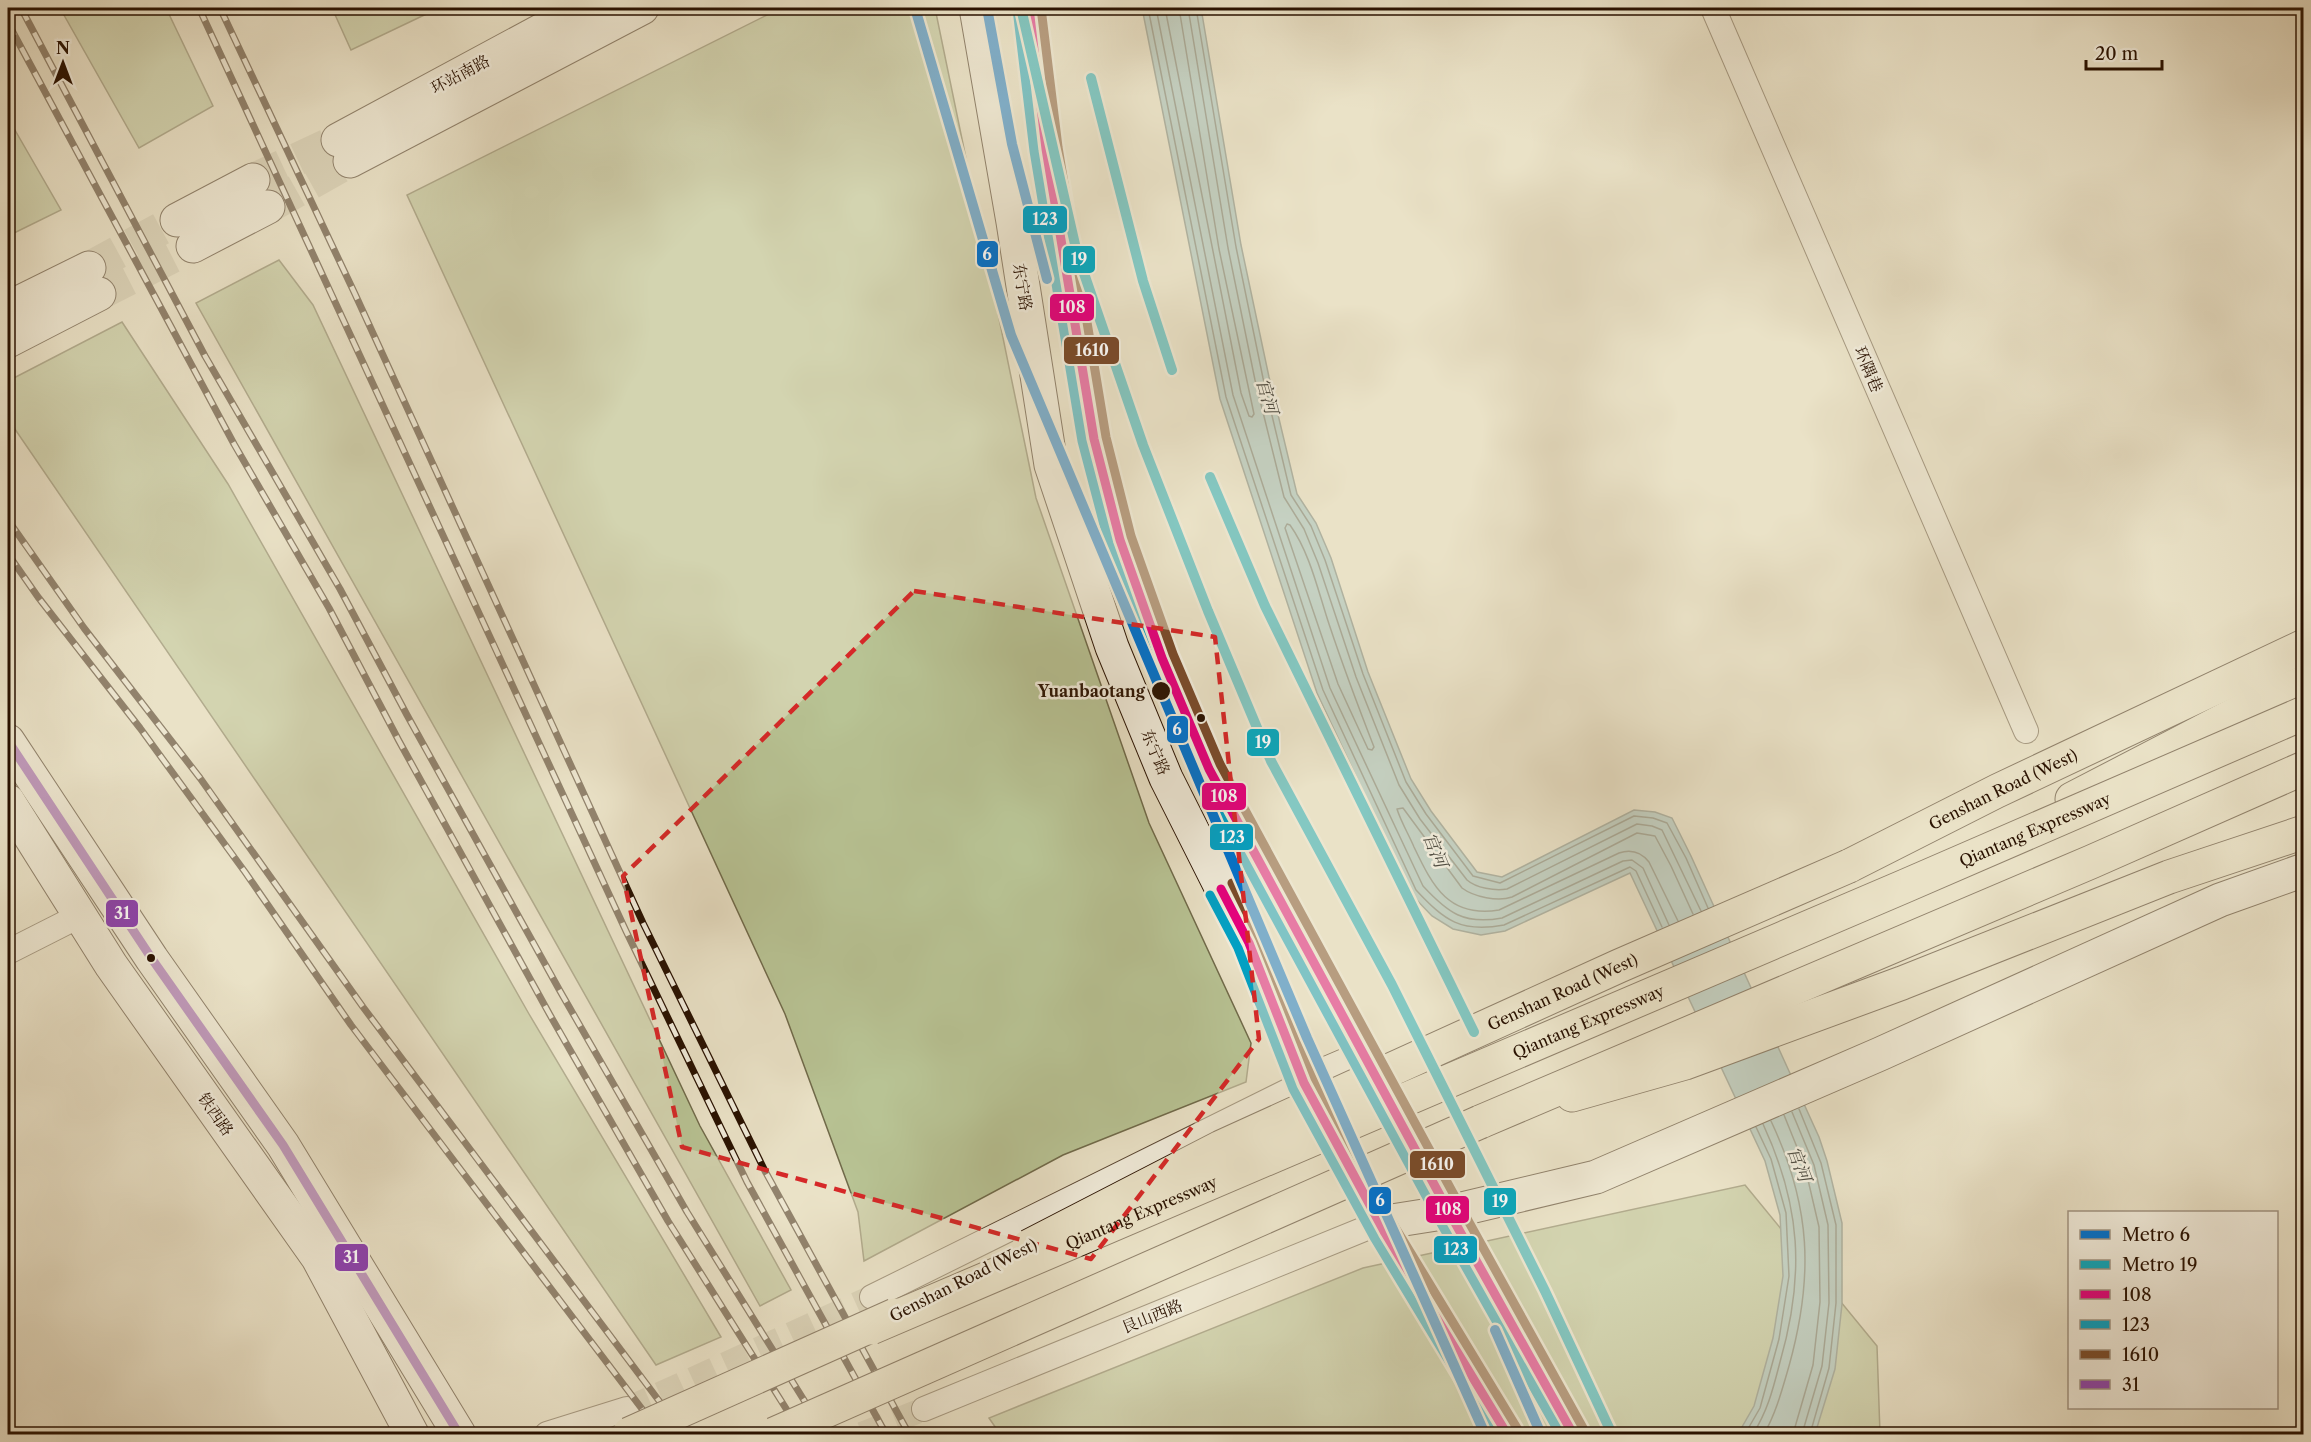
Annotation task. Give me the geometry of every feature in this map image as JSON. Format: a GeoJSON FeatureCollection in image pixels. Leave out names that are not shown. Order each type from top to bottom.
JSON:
{"type":"FeatureCollection","features":[{"type":"Feature","properties":{"kind":"main road","name":"环站南路"},"geometry":{"type":"LineString","coordinates":[[583,8],[344,151],[642,8]]}},
{"type":"Feature","properties":{"kind":"main road","name":"东宁路"},"geometry":{"type":"LineString","coordinates":[[976,8],[1013,222],[1051,465],[1112,647],[1166,778],[1249,943],[1304,1083],[1379,1223],[1507,1434]]}},
{"type":"Feature","properties":{"kind":"main road"},"geometry":{"type":"LineString","coordinates":[[1029,8],[1046,148],[1094,440],[1120,540],[1162,658],[1209,769],[1449,1212],[1573,1434]]}},
{"type":"Feature","properties":{"kind":"main road"},"geometry":{"type":"LineString","coordinates":[[185,233],[261,193]]}},
{"type":"Feature","properties":{"kind":"main road"},"geometry":{"type":"LineString","coordinates":[[8,308],[94,281],[8,342]]}},
{"type":"Feature","properties":{"kind":"main road","name":"Genshan Road (West)"},"geometry":{"type":"LineString","coordinates":[[628,1422],[872,1312],[1221,1147],[1619,966],[1849,866],[1997,791],[2304,646]]}},
{"type":"Feature","properties":{"kind":"main road"},"geometry":{"type":"LineString","coordinates":[[1905,886],[2255,704],[2304,682]]}},
{"type":"Feature","properties":{"kind":"main road","name":"Qiantang Expressway"},"geometry":{"type":"LineString","coordinates":[[872,1312],[1905,886],[2304,712]]}},
{"type":"Feature","properties":{"kind":"main road"},"geometry":{"type":"LineString","coordinates":[[8,741],[152,959],[283,1145],[459,1434]]}},
{"type":"Feature","properties":{"kind":"main road"},"geometry":{"type":"LineString","coordinates":[[774,1434],[1479,1122],[2091,862],[2304,768]]}},
{"type":"Feature","properties":{"kind":"main road"},"geometry":{"type":"LineString","coordinates":[[2091,862],[2304,790]]}},
{"type":"Feature","properties":{"kind":"main road","name":"铁西路"},"geometry":{"type":"LineString","coordinates":[[8,801],[111,965],[318,1258],[412,1434]]}},
{"type":"Feature","properties":{"kind":"main road"},"geometry":{"type":"LineString","coordinates":[[1479,1122],[1685,1063],[1902,983],[2169,877],[2304,832]]}},
{"type":"Feature","properties":{"kind":"main road"},"geometry":{"type":"LineString","coordinates":[[1379,1223],[1449,1212],[1596,1177],[2220,900],[2304,870]]}},
{"type":"Feature","properties":{"kind":"main road"},"geometry":{"type":"LineString","coordinates":[[1304,1083],[1365,1057]]}},
{"type":"Feature","properties":{"kind":"street","name":"环隅巷"},"geometry":{"type":"LineString","coordinates":[[1713,8],[2026,731]]}},
{"type":"Feature","properties":{"kind":"street"},"geometry":{"type":"LineString","coordinates":[[8,952],[81,915]]}},
{"type":"Feature","properties":{"kind":"street"},"geometry":{"type":"LineString","coordinates":[[872,1312],[1304,1083]]}},
{"type":"Feature","properties":{"kind":"street","name":"艮山西路"},"geometry":{"type":"LineString","coordinates":[[924,1409],[1379,1223]]}},
{"type":"Feature","properties":{"kind":"street"},"geometry":{"type":"LineString","coordinates":[[548,1434],[628,1422]]}},
{"type":"Feature","properties":{"kind":"highlighted area"},"geometry":{"type":"Polygon","coordinates":[[[914,591],[1215,637],[1259,1039],[1091,1259],[682,1147],[623,876],[914,591]]]}},
{"type":"Feature","properties":{"kind":"green space"},"geometry":{"type":"Polygon","coordinates":[[[60,8],[166,8],[213,106],[139,148],[60,8]]]}},
{"type":"Feature","properties":{"kind":"green space"},"geometry":{"type":"Polygon","coordinates":[[[332,8],[439,8],[351,50],[332,8]]]}},
{"type":"Feature","properties":{"kind":"green space"},"geometry":{"type":"Polygon","coordinates":[[[781,8],[935,8],[1036,498],[1149,823],[1251,1043],[1246,1082],[1063,1155],[864,1261],[858,1212],[785,1014],[407,195],[781,8]]]}},
{"type":"Feature","properties":{"kind":"green space"},"geometry":{"type":"Polygon","coordinates":[[[8,118],[61,210],[8,236],[8,118]]]}},
{"type":"Feature","properties":{"kind":"green space"},"geometry":{"type":"Polygon","coordinates":[[[279,260],[313,305],[700,1126],[791,1290],[760,1306],[196,303],[279,260]]]}},
{"type":"Feature","properties":{"kind":"green space"},"geometry":{"type":"Polygon","coordinates":[[[122,322],[228,484],[529,1014],[721,1337],[656,1365],[8,419],[8,381],[122,322]]]}},
{"type":"Feature","properties":{"kind":"green space"},"geometry":{"type":"Polygon","coordinates":[[[1745,1185],[1877,1346],[1880,1434],[1000,1434],[989,1418],[1363,1268],[1745,1185]]]}},
{"type":"Feature","properties":{"kind":"water","name":"官河"},"geometry":{"type":"Polygon","coordinates":[[[1142,8],[1201,8],[1241,245],[1297,494],[1316,523],[1331,558],[1368,672],[1411,779],[1431,811],[1477,872],[1502,877],[1634,810],[1655,812],[1672,818],[1691,856],[1819,1137],[1842,1223],[1842,1304],[1835,1369],[1815,1434],[1738,1434],[1754,1406],[1773,1338],[1783,1276],[1780,1215],[1765,1161],[1630,873],[1505,931],[1481,935],[1453,929],[1432,916],[1411,894],[1317,693],[1220,399],[1142,8]]]}},
{"type":"Feature","properties":{"kind":"tunnel"},"geometry":{"type":"LineString","coordinates":[[253,180],[338,140]]}},
{"type":"Feature","properties":{"kind":"tunnel"},"geometry":{"type":"LineString","coordinates":[[268,207],[350,161]]}},
{"type":"Feature","properties":{"kind":"tunnel"},"geometry":{"type":"LineString","coordinates":[[89,268],[177,220]]}},
{"type":"Feature","properties":{"kind":"tunnel"},"geometry":{"type":"LineString","coordinates":[[99,294],[193,246]]}},
{"type":"Feature","properties":{"kind":"tunnel"},"geometry":{"type":"LineString","coordinates":[[627,1409],[872,1297]]}},
{"type":"Feature","properties":{"kind":"tunnel"},"geometry":{"type":"LineString","coordinates":[[862,1434],[924,1409]]}},
{"type":"Feature","properties":{"kind":"railway"},"geometry":{"type":"LineString","coordinates":[[21,8],[205,356],[340,589],[560,991],[687,1212],[825,1434]]}},
{"type":"Feature","properties":{"kind":"railway"},"geometry":{"type":"LineString","coordinates":[[199,8],[626,931],[747,1182],[886,1434]]}},
{"type":"Feature","properties":{"kind":"railway"},"geometry":{"type":"LineString","coordinates":[[220,8],[355,294],[643,923],[765,1171],[909,1434]]}},
{"type":"Feature","properties":{"kind":"railway"},"geometry":{"type":"LineString","coordinates":[[8,23],[234,444],[329,608],[399,741],[550,1015],[668,1221],[802,1434]]}},
{"type":"Feature","properties":{"kind":"railway"},"geometry":{"type":"LineString","coordinates":[[8,520],[84,628],[200,778],[363,1007],[684,1434]]}},
{"type":"Feature","properties":{"kind":"railway"},"geometry":{"type":"LineString","coordinates":[[8,554],[38,597],[140,728],[245,872],[351,1025],[661,1434]]}},
{"type":"Feature","properties":{"kind":"metro line","name":"6"},"geometry":{"type":"LineString","coordinates":[[915,8],[1011,335],[1307,1038],[1485,1434]]}},
{"type":"Feature","properties":{"kind":"metro line","name":"6"},"geometry":{"type":"LineString","coordinates":[[987,8],[1012,144],[1047,279]]}},
{"type":"Feature","properties":{"kind":"metro line","name":"19"},"geometry":{"type":"LineString","coordinates":[[1021,8],[1077,253],[1143,445],[1208,611],[1271,761],[1392,985],[1545,1291],[1612,1434]]}},
{"type":"Feature","properties":{"kind":"metro line","name":"19"},"geometry":{"type":"LineString","coordinates":[[1091,78],[1143,281],[1172,370]]}},
{"type":"Feature","properties":{"kind":"metro line","name":"19"},"geometry":{"type":"LineString","coordinates":[[1210,477],[1265,606],[1474,1032]]}},
{"type":"Feature","properties":{"kind":"metro line","name":"6"},"geometry":{"type":"LineString","coordinates":[[1495,1330],[1541,1434]]}},
{"type":"Feature","properties":{"kind":"transit line","name":"108"},"geometry":{"type":"LineString","coordinates":[[1029,8],[1046,149],[1094,439],[1120,540],[1162,658],[1209,769],[1449,1212],[1573,1434]]}},
{"type":"Feature","properties":{"kind":"transit line","name":"1610"},"geometry":{"type":"LineString","coordinates":[[1041,8],[1058,147],[1106,437],[1131,536],[1173,654],[1220,764],[1583,1428]]}},
{"type":"Feature","properties":{"kind":"transit line","name":"123"},"geometry":{"type":"LineString","coordinates":[[1017,9],[1034,151],[1082,441],[1109,544],[1151,662],[1198,775],[1438,1218],[1560,1434]]}},
{"type":"Feature","properties":{"kind":"transit line","name":"31"},"geometry":{"type":"LineString","coordinates":[[8,741],[152,959],[283,1145],[459,1434]]}},
{"type":"Feature","properties":{"kind":"transit line","name":"1610"},"geometry":{"type":"LineString","coordinates":[[1232,883],[1260,939],[1315,1078],[1395,1227],[1517,1428]]}},
{"type":"Feature","properties":{"kind":"transit line","name":"108"},"geometry":{"type":"LineString","coordinates":[[1221,889],[1249,943],[1304,1083],[1385,1233],[1507,1434]]}},
{"type":"Feature","properties":{"kind":"transit line","name":"123"},"geometry":{"type":"LineString","coordinates":[[1210,895],[1238,948],[1293,1089],[1375,1239],[1493,1434]]}},
{"type":"Feature","properties":{"kind":"place","name":"Yuanbaotang"},"geometry":{"type":"Point","coordinates":[1161,691]}}]}
